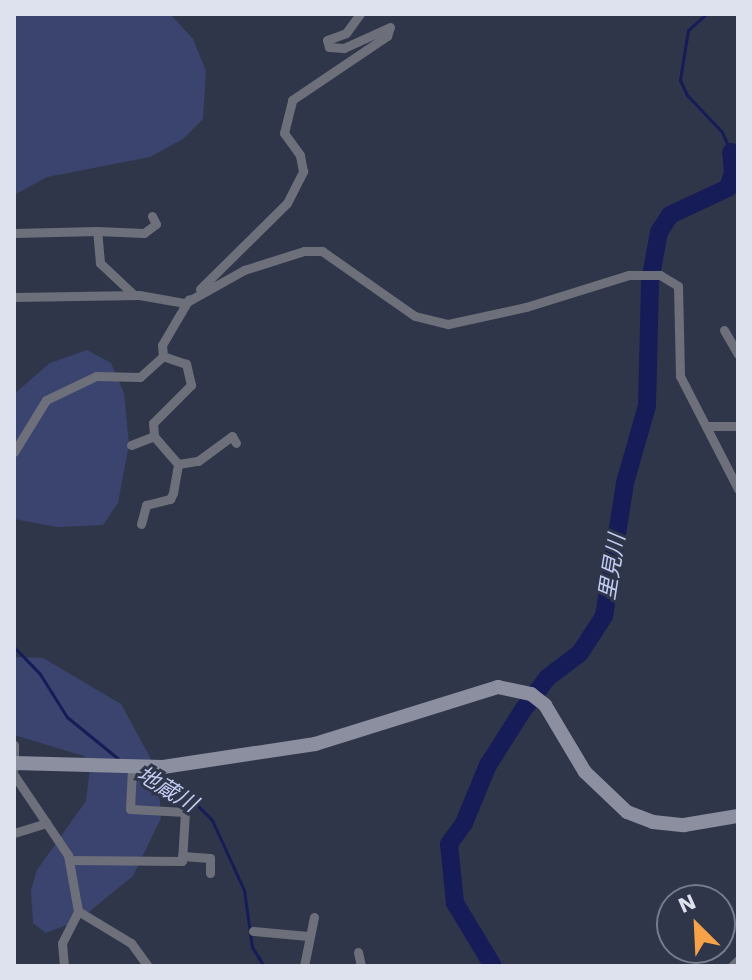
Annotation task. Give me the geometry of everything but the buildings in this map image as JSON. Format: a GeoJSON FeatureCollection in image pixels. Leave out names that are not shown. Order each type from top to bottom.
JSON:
{"type":"FeatureCollection","features":[{"type":"Feature","properties":{"kind":"street"},"geometry":{"type":"LineString","coordinates":[[163,356],[162,345],[185,303],[287,203],[303,171],[300,155],[284,133],[285,114],[292,100],[387,36],[390,27],[344,48],[329,47],[327,40],[346,33],[360,14]]}},
{"type":"Feature","properties":{"kind":"street"},"geometry":{"type":"LineString","coordinates":[[14,233],[144,233],[156,224],[152,216]]}},
{"type":"Feature","properties":{"kind":"street"},"geometry":{"type":"LineString","coordinates":[[97,231],[100,263],[134,295]]}},
{"type":"Feature","properties":{"kind":"street"},"geometry":{"type":"LineString","coordinates":[[14,297],[134,295],[185,303],[244,270],[304,251],[322,251],[415,316],[437,324],[526,307],[629,275],[660,275],[678,286],[680,376],[738,489]]}},
{"type":"Feature","properties":{"kind":"street"},"geometry":{"type":"LineString","coordinates":[[719,342],[726,332],[738,354]]}},
{"type":"Feature","properties":{"kind":"street"},"geometry":{"type":"LineString","coordinates":[[154,436],[159,413],[185,396],[191,385],[186,364],[163,356]]}},
{"type":"Feature","properties":{"kind":"street"},"geometry":{"type":"LineString","coordinates":[[14,452],[46,400],[96,376],[140,377],[163,356]]}},
{"type":"Feature","properties":{"kind":"street"},"geometry":{"type":"LineString","coordinates":[[708,426],[738,426]]}},
{"type":"Feature","properties":{"kind":"street"},"geometry":{"type":"LineString","coordinates":[[131,445],[154,436]]}},
{"type":"Feature","properties":{"kind":"street"},"geometry":{"type":"LineString","coordinates":[[154,436],[178,464]]}},
{"type":"Feature","properties":{"kind":"street"},"geometry":{"type":"LineString","coordinates":[[178,464],[198,461],[232,436],[236,443]]}},
{"type":"Feature","properties":{"kind":"street"},"geometry":{"type":"LineString","coordinates":[[141,524],[146,505],[170,499],[178,464]]}},
{"type":"Feature","properties":{"kind":"street"},"geometry":{"type":"LineString","coordinates":[[14,768],[132,768],[315,744],[474,692],[515,690],[531,694],[545,705],[585,772],[627,812],[653,822],[684,825],[738,816]]}},
{"type":"Feature","properties":{"kind":"street"},"geometry":{"type":"LineString","coordinates":[[14,745],[14,768],[69,860],[78,911],[62,943],[64,966]]}},
{"type":"Feature","properties":{"kind":"street"},"geometry":{"type":"LineString","coordinates":[[69,860],[158,865],[182,861],[185,812],[130,809],[132,768]]}},
{"type":"Feature","properties":{"kind":"street"},"geometry":{"type":"LineString","coordinates":[[14,833],[47,823]]}},
{"type":"Feature","properties":{"kind":"street"},"geometry":{"type":"LineString","coordinates":[[182,856],[210,858],[210,873]]}},
{"type":"Feature","properties":{"kind":"street"},"geometry":{"type":"LineString","coordinates":[[78,911],[131,943],[148,966]]}},
{"type":"Feature","properties":{"kind":"street"},"geometry":{"type":"LineString","coordinates":[[304,966],[314,917]]}},
{"type":"Feature","properties":{"kind":"street"},"geometry":{"type":"LineString","coordinates":[[253,931],[308,936]]}},
{"type":"Feature","properties":{"kind":"street"},"geometry":{"type":"LineString","coordinates":[[358,952],[361,966]]}},
{"type":"Feature","properties":{"kind":"street"},"geometry":{"type":"LineString","coordinates":[[732,966],[738,960]]}},
{"type":"Feature","properties":{"kind":"shaded area"},"geometry":{"type":"Polygon","coordinates":[[[14,14],[170,14],[193,39],[206,71],[203,119],[183,139],[150,157],[47,177],[14,195],[14,14]]]}},
{"type":"Feature","properties":{"kind":"shaded area"},"geometry":{"type":"Polygon","coordinates":[[[87,350],[111,363],[124,393],[129,444],[118,503],[103,525],[57,527],[14,519],[14,394],[50,363],[87,350]]]}},
{"type":"Feature","properties":{"kind":"shaded area"},"geometry":{"type":"Polygon","coordinates":[[[14,657],[43,658],[121,704],[158,772],[161,818],[133,876],[79,920],[46,933],[33,923],[31,890],[37,870],[86,801],[90,768],[84,756],[14,735],[14,657]]]}},
{"type":"Feature","properties":{"kind":"waterway"},"geometry":{"type":"LineString","coordinates":[[706,14],[688,30],[680,80],[687,95],[722,132],[731,152]]}},
{"type":"Feature","properties":{"kind":"waterway","name":"里見川"},"geometry":{"type":"LineString","coordinates":[[493,966],[455,903],[449,844],[464,823],[488,765],[523,710],[547,678],[580,653],[604,616],[625,483],[647,406],[650,281],[659,232],[670,215],[728,188],[733,173],[731,152]]}},
{"type":"Feature","properties":{"kind":"waterway","name":"地蔵川"},"geometry":{"type":"LineString","coordinates":[[14,647],[40,674],[67,717],[121,761]]}},
{"type":"Feature","properties":{"kind":"waterway","name":"地蔵川"},"geometry":{"type":"LineString","coordinates":[[138,772],[194,802],[212,820],[244,890],[252,947],[264,966]]}}]}
